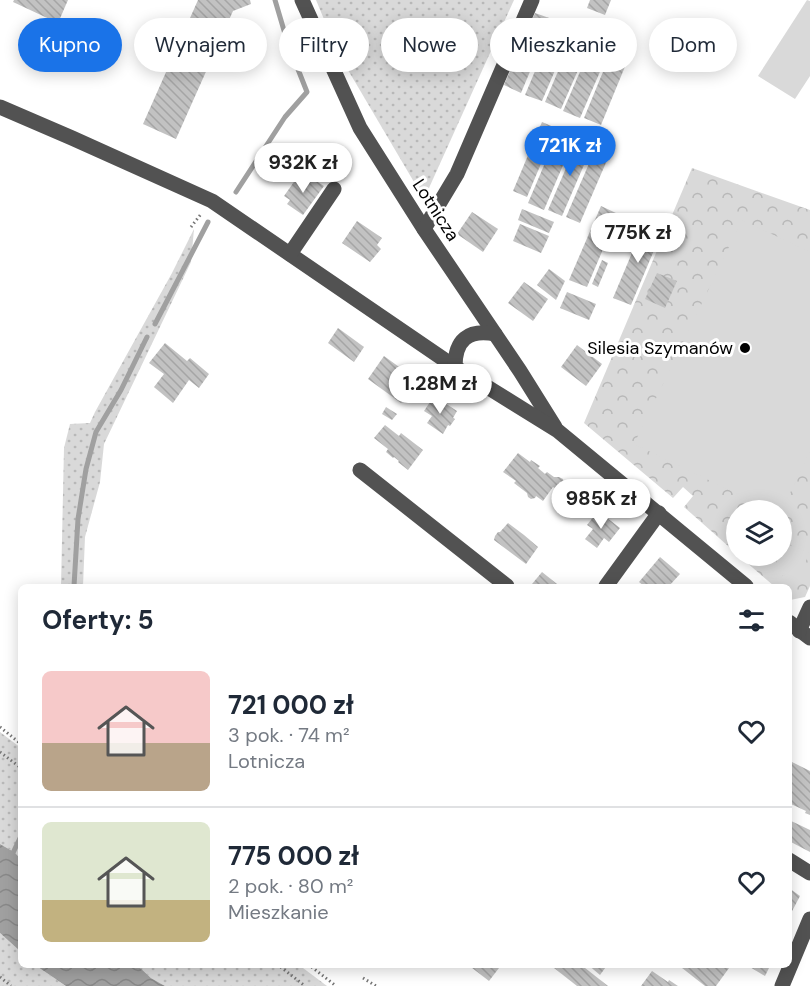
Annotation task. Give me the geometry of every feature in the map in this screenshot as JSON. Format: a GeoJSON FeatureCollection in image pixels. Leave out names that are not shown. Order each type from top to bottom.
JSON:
{"type":"FeatureCollection","features":[{"type":"Feature","properties":{"kind":"street","name":"Lotnicza"},"geometry":{"type":"LineString","coordinates":[[302,0],[360,128],[558,431]]}},
{"type":"Feature","properties":{"kind":"street"},"geometry":{"type":"LineString","coordinates":[[424,229],[457,174],[532,0]]}},
{"type":"Feature","properties":{"kind":"street","name":"Lotnicza"},"geometry":{"type":"LineString","coordinates":[[0,107],[212,201],[455,367],[558,431],[744,584]]}},
{"type":"Feature","properties":{"kind":"street"},"geometry":{"type":"LineString","coordinates":[[290,254],[334,189]]}},
{"type":"Feature","properties":{"kind":"street"},"geometry":{"type":"LineString","coordinates":[[455,367],[455,356],[464,339],[482,332],[495,334]]}},
{"type":"Feature","properties":{"kind":"street"},"geometry":{"type":"LineString","coordinates":[[360,470],[504,584]]}},
{"type":"Feature","properties":{"kind":"street"},"geometry":{"type":"LineString","coordinates":[[607,584],[659,513]]}},
{"type":"Feature","properties":{"kind":"street"},"geometry":{"type":"LineString","coordinates":[[799,630],[810,607]]}},
{"type":"Feature","properties":{"kind":"street"},"geometry":{"type":"LineString","coordinates":[[792,862],[810,873]]}},
{"type":"Feature","properties":{"kind":"street"},"geometry":{"type":"LineString","coordinates":[[792,962],[810,919]]}},
{"type":"Feature","properties":{"kind":"street"},"geometry":{"type":"LineString","coordinates":[[782,986],[790,968]]}},
{"type":"Feature","properties":{"kind":"path"},"geometry":{"type":"LineString","coordinates":[[0,727],[18,741]]}},
{"type":"Feature","properties":{"kind":"path"},"geometry":{"type":"LineString","coordinates":[[0,752],[18,766]]}},
{"type":"Feature","properties":{"kind":"path"},"geometry":{"type":"LineString","coordinates":[[282,968],[305,986]]}},
{"type":"Feature","properties":{"kind":"path"},"geometry":{"type":"LineString","coordinates":[[313,968],[336,986]]}},
{"type":"Feature","properties":{"kind":"path"},"geometry":{"type":"LineString","coordinates":[[0,978],[11,986]]}},
{"type":"Feature","properties":{"kind":"path"},"geometry":{"type":"LineString","coordinates":[[363,978],[376,986]]}},
{"type":"Feature","properties":{"kind":"green space"},"geometry":{"type":"Polygon","coordinates":[[[316,0],[514,0],[506,18],[490,18],[490,53],[424,199],[349,72],[369,72],[369,18],[323,18],[316,0]]]}},
{"type":"Feature","properties":{"kind":"green space"},"geometry":{"type":"Polygon","coordinates":[[[807,0],[810,1],[810,76],[795,99],[758,76],[807,0]]]}},
{"type":"Feature","properties":{"kind":"green space"},"geometry":{"type":"Polygon","coordinates":[[[692,168],[810,210],[810,586],[805,597],[792,600],[792,584],[772,584],[751,566],[792,566],[792,500],[726,500],[726,544],[684,507],[693,496],[683,487],[673,498],[584,423],[692,168]]]}},
{"type":"Feature","properties":{"kind":"green space","name":"Silesia Szymanów"},"geometry":{"type":"Polygon","coordinates":[[[742,220],[810,252],[810,451],[787,500],[750,500],[634,444],[742,220]]]}},
{"type":"Feature","properties":{"kind":"green space"},"geometry":{"type":"Polygon","coordinates":[[[194,229],[191,262],[104,444],[100,482],[85,537],[83,584],[61,584],[64,448],[70,424],[90,423],[194,229]]]}},
{"type":"Feature","properties":{"kind":"green space"},"geometry":{"type":"Polygon","coordinates":[[[792,546],[809,553],[798,582],[773,572],[775,566],[792,566],[792,546]]]}},
{"type":"Feature","properties":{"kind":"green space"},"geometry":{"type":"Polygon","coordinates":[[[0,732],[18,746],[18,856],[0,844],[0,732]]]}},
{"type":"Feature","properties":{"kind":"green space"},"geometry":{"type":"Polygon","coordinates":[[[0,933],[18,949],[18,968],[39,968],[66,986],[0,986],[0,933]]]}},
{"type":"Feature","properties":{"kind":"green space"},"geometry":{"type":"Polygon","coordinates":[[[140,968],[303,968],[327,986],[165,986],[140,968]]]}},
{"type":"Feature","properties":{"kind":"water"},"geometry":{"type":"Polygon","coordinates":[[[0,844],[18,856],[18,949],[0,933],[0,844]]]}},
{"type":"Feature","properties":{"kind":"water"},"geometry":{"type":"Polygon","coordinates":[[[39,968],[140,968],[165,986],[66,986],[39,968]]]}},
{"type":"Feature","properties":{"kind":"building"},"geometry":{"type":"Polygon","coordinates":[[[14,0],[68,0],[60,18],[47,18],[13,2],[14,0]]]}},
{"type":"Feature","properties":{"kind":"building"},"geometry":{"type":"Polygon","coordinates":[[[198,0],[250,0],[251,4],[233,11],[230,18],[190,18],[198,0]]]}},
{"type":"Feature","properties":{"kind":"building"},"geometry":{"type":"Polygon","coordinates":[[[590,0],[611,0],[605,15],[587,8],[590,0]]]}},
{"type":"Feature","properties":{"kind":"building"},"geometry":{"type":"Polygon","coordinates":[[[535,13],[549,18],[533,18],[535,13]]]}},
{"type":"Feature","properties":{"kind":"building"},"geometry":{"type":"Polygon","coordinates":[[[166,72],[206,72],[176,139],[143,124],[166,72]]]}},
{"type":"Feature","properties":{"kind":"building"},"geometry":{"type":"Polygon","coordinates":[[[510,72],[530,72],[521,93],[504,85],[510,72]]]}},
{"type":"Feature","properties":{"kind":"building"},"geometry":{"type":"Polygon","coordinates":[[[535,72],[554,72],[542,101],[525,95],[535,72]]]}},
{"type":"Feature","properties":{"kind":"building"},"geometry":{"type":"Polygon","coordinates":[[[558,72],[577,72],[561,109],[545,102],[558,72]]]}},
{"type":"Feature","properties":{"kind":"building"},"geometry":{"type":"Polygon","coordinates":[[[580,72],[600,72],[580,118],[563,111],[580,72]]]}},
{"type":"Feature","properties":{"kind":"building"},"geometry":{"type":"Polygon","coordinates":[[[603,72],[623,72],[601,125],[584,118],[603,72]]]}},
{"type":"Feature","properties":{"kind":"building"},"geometry":{"type":"Polygon","coordinates":[[[542,122],[556,128],[527,197],[513,191],[542,122]]]}},
{"type":"Feature","properties":{"kind":"building"},"geometry":{"type":"Polygon","coordinates":[[[559,130],[575,137],[544,210],[528,203],[559,130]]]}},
{"type":"Feature","properties":{"kind":"building"},"geometry":{"type":"Polygon","coordinates":[[[579,138],[593,144],[562,216],[548,210],[579,138]]]}},
{"type":"Feature","properties":{"kind":"building"},"geometry":{"type":"Polygon","coordinates":[[[597,145],[611,151],[580,223],[566,217],[597,145]]]}},
{"type":"Feature","properties":{"kind":"building"},"geometry":{"type":"Polygon","coordinates":[[[307,175],[324,186],[303,215],[287,204],[290,200],[284,196],[296,179],[302,183],[307,175]]]}},
{"type":"Feature","properties":{"kind":"building"},"geometry":{"type":"Polygon","coordinates":[[[601,206],[618,214],[587,287],[569,280],[601,206]]]}},
{"type":"Feature","properties":{"kind":"building"},"geometry":{"type":"Polygon","coordinates":[[[522,209],[554,222],[549,233],[518,220],[522,209]]]}},
{"type":"Feature","properties":{"kind":"building"},"geometry":{"type":"Polygon","coordinates":[[[472,212],[498,229],[483,252],[457,234],[472,212]]]}},
{"type":"Feature","properties":{"kind":"building"},"geometry":{"type":"Polygon","coordinates":[[[357,221],[382,238],[377,245],[381,249],[370,262],[342,243],[357,221]]]}},
{"type":"Feature","properties":{"kind":"building"},"geometry":{"type":"Polygon","coordinates":[[[645,222],[663,229],[631,305],[613,298],[645,222]]]}},
{"type":"Feature","properties":{"kind":"building"},"geometry":{"type":"Polygon","coordinates":[[[520,224],[549,236],[541,253],[513,241],[520,224]]]}},
{"type":"Feature","properties":{"kind":"building"},"geometry":{"type":"Polygon","coordinates":[[[666,234],[671,237],[664,252],[659,250],[666,234]]]}},
{"type":"Feature","properties":{"kind":"building"},"geometry":{"type":"Polygon","coordinates":[[[602,260],[608,263],[598,287],[592,284],[602,260]]]}},
{"type":"Feature","properties":{"kind":"building"},"geometry":{"type":"Polygon","coordinates":[[[549,269],[565,281],[556,300],[537,285],[549,269]]]}},
{"type":"Feature","properties":{"kind":"building"},"geometry":{"type":"Polygon","coordinates":[[[657,273],[677,281],[665,308],[645,299],[657,273]]]}},
{"type":"Feature","properties":{"kind":"building"},"geometry":{"type":"Polygon","coordinates":[[[524,282],[548,299],[533,321],[508,303],[524,282]]]}},
{"type":"Feature","properties":{"kind":"building"},"geometry":{"type":"Polygon","coordinates":[[[567,292],[596,304],[589,320],[560,308],[567,292]]]}},
{"type":"Feature","properties":{"kind":"building"},"geometry":{"type":"Polygon","coordinates":[[[338,328],[364,347],[354,362],[328,343],[338,328]]]}},
{"type":"Feature","properties":{"kind":"building"},"geometry":{"type":"Polygon","coordinates":[[[165,343],[187,361],[190,358],[209,374],[199,388],[189,380],[173,403],[154,387],[164,374],[149,363],[165,343]]]}},
{"type":"Feature","properties":{"kind":"building"},"geometry":{"type":"Polygon","coordinates":[[[577,345],[602,364],[586,386],[561,367],[577,345]]]}},
{"type":"Feature","properties":{"kind":"building"},"geometry":{"type":"Polygon","coordinates":[[[384,356],[417,380],[401,403],[368,379],[384,356]]]}},
{"type":"Feature","properties":{"kind":"building"},"geometry":{"type":"Polygon","coordinates":[[[434,396],[457,411],[453,418],[455,419],[443,434],[427,423],[432,416],[424,411],[434,396]]]}},
{"type":"Feature","properties":{"kind":"building"},"geometry":{"type":"Polygon","coordinates":[[[386,407],[397,414],[392,420],[382,414],[386,407]]]}},
{"type":"Feature","properties":{"kind":"building"},"geometry":{"type":"Polygon","coordinates":[[[385,425],[399,436],[401,433],[423,450],[408,470],[386,452],[388,449],[374,438],[385,425]]]}},
{"type":"Feature","properties":{"kind":"building"},"geometry":{"type":"Polygon","coordinates":[[[518,453],[540,466],[538,468],[545,474],[547,472],[563,479],[564,484],[561,488],[553,487],[543,501],[536,496],[531,499],[528,497],[527,493],[514,483],[516,481],[503,472],[518,453]]]}},
{"type":"Feature","properties":{"kind":"building"},"geometry":{"type":"Polygon","coordinates":[[[598,511],[620,528],[609,542],[604,538],[597,548],[585,539],[593,529],[587,525],[598,511]]]}},
{"type":"Feature","properties":{"kind":"building"},"geometry":{"type":"Polygon","coordinates":[[[508,523],[538,547],[526,564],[494,540],[498,532],[508,523]]]}},
{"type":"Feature","properties":{"kind":"building"},"geometry":{"type":"Polygon","coordinates":[[[660,557],[680,574],[671,584],[642,584],[639,582],[660,557]]]}},
{"type":"Feature","properties":{"kind":"building"},"geometry":{"type":"Polygon","coordinates":[[[542,572],[557,584],[532,584],[542,572]]]}},
{"type":"Feature","properties":{"kind":"building"},"geometry":{"type":"Polygon","coordinates":[[[792,762],[810,771],[810,815],[805,813],[806,811],[792,804],[792,762]]]}},
{"type":"Feature","properties":{"kind":"building"},"geometry":{"type":"Polygon","coordinates":[[[792,821],[810,830],[810,852],[792,843],[792,821]]]}},
{"type":"Feature","properties":{"kind":"building"},"geometry":{"type":"Polygon","coordinates":[[[792,890],[800,896],[792,911],[792,890]]]}},
{"type":"Feature","properties":{"kind":"building"},"geometry":{"type":"Polygon","coordinates":[[[472,968],[499,968],[489,981],[472,968]]]}},
{"type":"Feature","properties":{"kind":"building"},"geometry":{"type":"Polygon","coordinates":[[[554,968],[585,968],[608,986],[577,986],[554,968]]]}},
{"type":"Feature","properties":{"kind":"building"},"geometry":{"type":"Polygon","coordinates":[[[592,968],[605,968],[600,975],[592,968]]]}},
{"type":"Feature","properties":{"kind":"building"},"geometry":{"type":"Polygon","coordinates":[[[682,968],[729,968],[716,986],[705,986],[682,968]]]}},
{"type":"Feature","properties":{"kind":"building"},"geometry":{"type":"Polygon","coordinates":[[[752,968],[769,968],[765,976],[752,968]]]}},
{"type":"Feature","properties":{"kind":"building"},"geometry":{"type":"Polygon","coordinates":[[[652,971],[668,982],[669,980],[678,986],[641,986],[652,971]]]}},
{"type":"Feature","properties":{"kind":"waterway"},"geometry":{"type":"LineString","coordinates":[[236,192],[285,117],[307,92],[288,44],[275,0]]}},
{"type":"Feature","properties":{"kind":"waterway"},"geometry":{"type":"LineString","coordinates":[[155,324],[208,222]]}},
{"type":"Feature","properties":{"kind":"waterway"},"geometry":{"type":"LineString","coordinates":[[74,584],[78,519],[86,469],[96,432],[121,390],[147,337]]}},
{"type":"Feature","properties":{"kind":"waterway"},"geometry":{"type":"LineString","coordinates":[[11,857],[18,842]]}},
{"type":"Feature","properties":{"kind":"place","name":"Silesia Szymanów"},"geometry":{"type":"Point","coordinates":[745,348]}}]}
